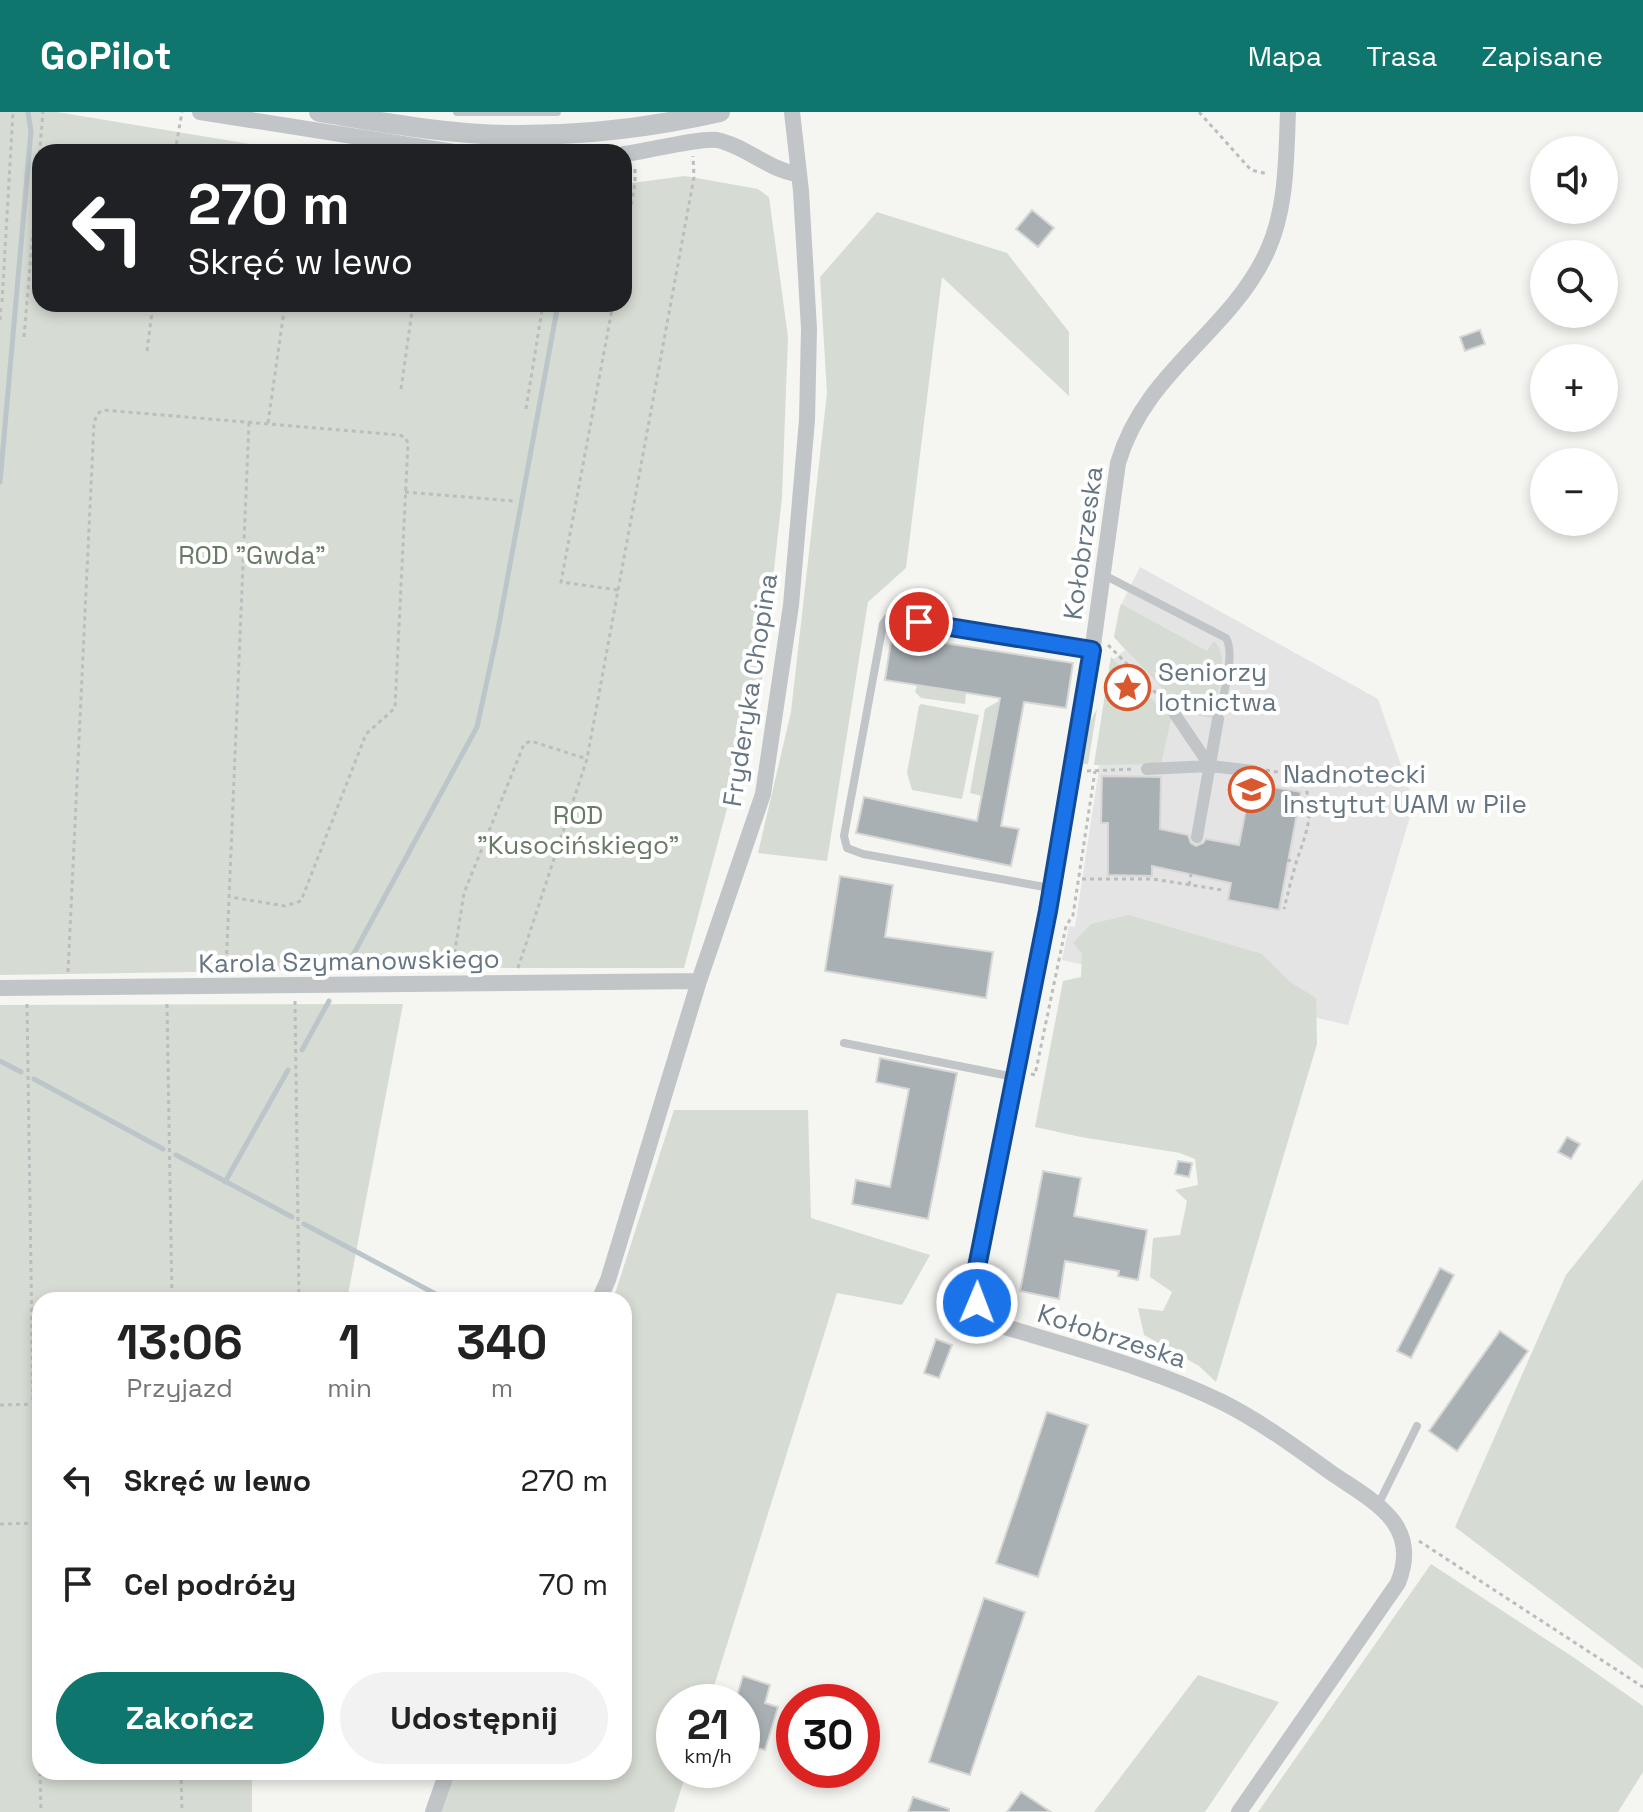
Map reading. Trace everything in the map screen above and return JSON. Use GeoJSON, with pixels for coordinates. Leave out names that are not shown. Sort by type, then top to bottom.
{"type":"FeatureCollection","features":[{"type":"Feature","properties":{"kind":"street"},"geometry":{"type":"LineString","coordinates":[[200,112],[403,144]]}},
{"type":"Feature","properties":{"kind":"street"},"geometry":{"type":"LineString","coordinates":[[319,112],[424,128],[509,135],[631,129],[720,112]]}},
{"type":"Feature","properties":{"kind":"street","name":"Fryderyka Chopina"},"geometry":{"type":"LineString","coordinates":[[603,1292],[699,981],[763,794],[791,605],[808,405],[809,329],[792,112]]}},
{"type":"Feature","properties":{"kind":"street","name":"Kołobrzeska"},"geometry":{"type":"LineString","coordinates":[[1288,112],[1285,175],[1278,223],[1254,275],[1168,375],[1132,425],[1118,463],[1073,770],[974,1291],[985,1315],[996,1324],[1161,1375],[1226,1404],[1378,1505],[1399,1528]]}},
{"type":"Feature","properties":{"kind":"street"},"geometry":{"type":"LineString","coordinates":[[632,153],[712,139],[722,141],[781,172],[798,174]]}},
{"type":"Feature","properties":{"kind":"street"},"geometry":{"type":"LineString","coordinates":[[1172,710],[1210,766]]}},
{"type":"Feature","properties":{"kind":"street"},"geometry":{"type":"LineString","coordinates":[[1197,837],[1218,719]]}},
{"type":"Feature","properties":{"kind":"street"},"geometry":{"type":"LineString","coordinates":[[1147,769],[1210,766],[1254,771]]}},
{"type":"Feature","properties":{"kind":"street","name":"Karola Szymanowskiego"},"geometry":{"type":"LineString","coordinates":[[0,988],[699,981]]}},
{"type":"Feature","properties":{"kind":"street"},"geometry":{"type":"LineString","coordinates":[[1239,1812],[1398,1583],[1406,1552],[1399,1528]]}},
{"type":"Feature","properties":{"kind":"street"},"geometry":{"type":"LineString","coordinates":[[433,1812],[444,1780]]}},
{"type":"Feature","properties":{"kind":"lane"},"geometry":{"type":"LineString","coordinates":[[457,112],[557,112]]}},
{"type":"Feature","properties":{"kind":"lane"},"geometry":{"type":"LineString","coordinates":[[1101,574],[1226,638],[1230,647],[1229,661],[1218,719]]}},
{"type":"Feature","properties":{"kind":"lane"},"geometry":{"type":"LineString","coordinates":[[1052,889],[863,854],[847,848],[844,836],[883,624],[888,617],[1093,642]]}},
{"type":"Feature","properties":{"kind":"lane"},"geometry":{"type":"LineString","coordinates":[[844,1043],[1016,1074]]}},
{"type":"Feature","properties":{"kind":"lane"},"geometry":{"type":"LineString","coordinates":[[1378,1505],[1417,1426]]}},
{"type":"Feature","properties":{"kind":"path"},"geometry":{"type":"LineString","coordinates":[[0,320],[13,112]]}},
{"type":"Feature","properties":{"kind":"path"},"geometry":{"type":"LineString","coordinates":[[40,144],[43,112]]}},
{"type":"Feature","properties":{"kind":"path"},"geometry":{"type":"LineString","coordinates":[[176,144],[182,112]]}},
{"type":"Feature","properties":{"kind":"path"},"geometry":{"type":"LineString","coordinates":[[1199,112],[1251,170],[1285,175]]}},
{"type":"Feature","properties":{"kind":"path"},"geometry":{"type":"LineString","coordinates":[[518,968],[587,759],[694,177],[692,143]]}},
{"type":"Feature","properties":{"kind":"path"},"geometry":{"type":"LineString","coordinates":[[632,200],[635,183]]}},
{"type":"Feature","properties":{"kind":"path"},"geometry":{"type":"LineString","coordinates":[[0,191],[8,192]]}},
{"type":"Feature","properties":{"kind":"path"},"geometry":{"type":"LineString","coordinates":[[24,337],[32,242]]}},
{"type":"Feature","properties":{"kind":"path"},"geometry":{"type":"LineString","coordinates":[[147,351],[152,312]]}},
{"type":"Feature","properties":{"kind":"path"},"geometry":{"type":"LineString","coordinates":[[268,423],[284,312]]}},
{"type":"Feature","properties":{"kind":"path"},"geometry":{"type":"LineString","coordinates":[[401,389],[412,312]]}},
{"type":"Feature","properties":{"kind":"path"},"geometry":{"type":"LineString","coordinates":[[526,409],[542,312]]}},
{"type":"Feature","properties":{"kind":"path"},"geometry":{"type":"LineString","coordinates":[[612,312],[561,582],[618,590]]}},
{"type":"Feature","properties":{"kind":"path"},"geometry":{"type":"LineString","coordinates":[[67,974],[94,423],[97,414],[103,410],[399,435],[405,437],[408,443],[395,708],[366,734],[301,901],[285,906],[230,897]]}},
{"type":"Feature","properties":{"kind":"path"},"geometry":{"type":"LineString","coordinates":[[226,972],[249,422]]}},
{"type":"Feature","properties":{"kind":"path"},"geometry":{"type":"LineString","coordinates":[[405,492],[514,501]]}},
{"type":"Feature","properties":{"kind":"path"},"geometry":{"type":"LineString","coordinates":[[1093,642],[1120,655],[1172,710]]}},
{"type":"Feature","properties":{"kind":"path"},"geometry":{"type":"LineString","coordinates":[[452,968],[464,893],[524,744],[531,741],[587,759]]}},
{"type":"Feature","properties":{"kind":"path"},"geometry":{"type":"LineString","coordinates":[[1073,770],[1147,769]]}},
{"type":"Feature","properties":{"kind":"path"},"geometry":{"type":"LineString","coordinates":[[1016,1074],[1035,1075],[1066,926],[1073,915],[1095,771]]}},
{"type":"Feature","properties":{"kind":"path"},"geometry":{"type":"LineString","coordinates":[[1254,771],[1281,771],[1305,786],[1311,813],[1284,909]]}},
{"type":"Feature","properties":{"kind":"path"},"geometry":{"type":"LineString","coordinates":[[1287,860],[1296,862]]}},
{"type":"Feature","properties":{"kind":"path"},"geometry":{"type":"LineString","coordinates":[[1189,885],[1191,874]]}},
{"type":"Feature","properties":{"kind":"path"},"geometry":{"type":"LineString","coordinates":[[1082,879],[1153,879],[1222,890]]}},
{"type":"Feature","properties":{"kind":"path"},"geometry":{"type":"LineString","coordinates":[[295,985],[299,1292]]}},
{"type":"Feature","properties":{"kind":"path"},"geometry":{"type":"LineString","coordinates":[[27,1005],[32,1338]]}},
{"type":"Feature","properties":{"kind":"path"},"geometry":{"type":"LineString","coordinates":[[167,1005],[172,1292]]}},
{"type":"Feature","properties":{"kind":"path"},"geometry":{"type":"LineString","coordinates":[[0,1405],[32,1404]]}},
{"type":"Feature","properties":{"kind":"path"},"geometry":{"type":"LineString","coordinates":[[0,1524],[32,1523]]}},
{"type":"Feature","properties":{"kind":"path"},"geometry":{"type":"LineString","coordinates":[[1399,1528],[1643,1687]]}},
{"type":"Feature","properties":{"kind":"path"},"geometry":{"type":"LineString","coordinates":[[40,1780],[41,1812]]}},
{"type":"Feature","properties":{"kind":"path"},"geometry":{"type":"LineString","coordinates":[[181,1780],[182,1812]]}},
{"type":"Feature","properties":{"kind":"shaded area","name":"Nadnotecki Instytut UAM w Pile"},"geometry":{"type":"Polygon","coordinates":[[[1140,567],[1378,699],[1414,803],[1348,1025],[1062,960],[1069,926],[1075,927],[1098,775],[1099,765],[1094,765],[1111,657],[1114,659],[1125,650],[1114,637],[1119,609],[1140,567]]]}},
{"type":"Feature","properties":{"kind":"green space","name":"ROD \"Gwda\""},"geometry":{"type":"Polygon","coordinates":[[[0,112],[57,112],[250,144],[32,144],[32,312],[632,312],[632,183],[685,176],[758,189],[769,197],[788,337],[782,497],[762,679],[684,968],[0,975],[0,112]]]}},
{"type":"Feature","properties":{"kind":"green space"},"geometry":{"type":"Polygon","coordinates":[[[877,212],[1007,253],[1069,332],[1069,396],[942,277],[906,568],[868,602],[827,861],[758,853],[791,712],[827,393],[820,277],[877,212]]]}},
{"type":"Feature","properties":{"kind":"green space"},"geometry":{"type":"Polygon","coordinates":[[[1121,604],[1207,651],[1214,641],[1222,658],[1222,667],[1212,718],[1186,713],[1114,637],[1121,604]]]}},
{"type":"Feature","properties":{"kind":"green space"},"geometry":{"type":"Polygon","coordinates":[[[1111,657],[1171,719],[1161,764],[1094,765],[1111,657]]]}},
{"type":"Feature","properties":{"kind":"green space"},"geometry":{"type":"Polygon","coordinates":[[[917,685],[966,693],[965,704],[921,698],[915,692],[917,685]]]}},
{"type":"Feature","properties":{"kind":"green space"},"geometry":{"type":"Polygon","coordinates":[[[999,701],[982,796],[970,793],[985,709],[999,701]]]}},
{"type":"Feature","properties":{"kind":"green space"},"geometry":{"type":"Polygon","coordinates":[[[921,704],[979,715],[962,799],[912,790],[907,773],[921,704]]]}},
{"type":"Feature","properties":{"kind":"green space"},"geometry":{"type":"Polygon","coordinates":[[[1097,709],[1088,764],[1082,764],[1090,722],[1097,709]]]}},
{"type":"Feature","properties":{"kind":"green space"},"geometry":{"type":"Polygon","coordinates":[[[1129,915],[1262,954],[1290,982],[1316,998],[1317,1044],[1216,1382],[1199,1366],[1144,1335],[1138,1308],[1163,1311],[1172,1292],[1150,1277],[1153,1238],[1180,1235],[1187,1201],[1175,1190],[1198,1185],[1195,1159],[1180,1153],[1035,1127],[1063,981],[1081,977],[1082,954],[1073,943],[1091,924],[1129,915]]]}},
{"type":"Feature","properties":{"kind":"green space"},"geometry":{"type":"Polygon","coordinates":[[[403,1004],[349,1292],[32,1292],[32,1780],[252,1780],[252,1812],[0,1812],[0,1005],[403,1004]]]}},
{"type":"Feature","properties":{"kind":"green space"},"geometry":{"type":"Polygon","coordinates":[[[674,1110],[808,1110],[811,1218],[930,1255],[902,1305],[837,1293],[715,1684],[656,1684],[656,1788],[681,1788],[674,1812],[440,1812],[452,1780],[632,1780],[632,1292],[616,1292],[674,1110]]]}},
{"type":"Feature","properties":{"kind":"green space"},"geometry":{"type":"Polygon","coordinates":[[[1643,1179],[1643,1669],[1455,1527],[1566,1275],[1643,1179]]]}},
{"type":"Feature","properties":{"kind":"green space"},"geometry":{"type":"Polygon","coordinates":[[[1431,1564],[1643,1706],[1643,1772],[1618,1812],[1258,1812],[1431,1564]]]}},
{"type":"Feature","properties":{"kind":"green space"},"geometry":{"type":"Polygon","coordinates":[[[1198,1675],[1279,1702],[1205,1812],[1094,1812],[1198,1675]]]}},
{"type":"Feature","properties":{"kind":"building"},"geometry":{"type":"Polygon","coordinates":[[[1032,210],[1054,228],[1038,247],[1016,229],[1032,210]]]}},
{"type":"Feature","properties":{"kind":"building"},"geometry":{"type":"Polygon","coordinates":[[[1480,330],[1485,344],[1465,351],[1460,337],[1480,330]]]}},
{"type":"Feature","properties":{"kind":"building"},"geometry":{"type":"Polygon","coordinates":[[[892,635],[1073,663],[1066,708],[1024,702],[1001,826],[1019,829],[1011,866],[856,833],[864,797],[977,821],[1000,698],[885,680],[892,635]]]}},
{"type":"Feature","properties":{"kind":"building"},"geometry":{"type":"Polygon","coordinates":[[[1102,776],[1161,777],[1160,829],[1188,835],[1196,846],[1206,839],[1239,845],[1251,783],[1301,792],[1279,910],[1228,900],[1231,883],[1152,866],[1152,876],[1108,875],[1108,823],[1101,823],[1102,776]]]}},
{"type":"Feature","properties":{"kind":"building"},"geometry":{"type":"Polygon","coordinates":[[[840,876],[893,885],[885,937],[993,952],[986,998],[825,971],[840,876]]]}},
{"type":"Feature","properties":{"kind":"building"},"geometry":{"type":"Polygon","coordinates":[[[880,1058],[957,1073],[928,1219],[852,1204],[856,1180],[890,1187],[909,1089],[876,1082],[880,1058]]]}},
{"type":"Feature","properties":{"kind":"building"},"geometry":{"type":"Polygon","coordinates":[[[1567,1137],[1580,1144],[1571,1159],[1558,1152],[1567,1137]]]}},
{"type":"Feature","properties":{"kind":"building"},"geometry":{"type":"Polygon","coordinates":[[[1178,1161],[1192,1163],[1189,1177],[1175,1174],[1178,1161]]]}},
{"type":"Feature","properties":{"kind":"building"},"geometry":{"type":"Polygon","coordinates":[[[1043,1171],[1081,1178],[1074,1216],[1147,1230],[1138,1280],[1118,1276],[1119,1271],[1065,1261],[1059,1299],[1020,1291],[1043,1171]]]}},
{"type":"Feature","properties":{"kind":"building"},"geometry":{"type":"Polygon","coordinates":[[[1440,1268],[1454,1275],[1411,1358],[1397,1351],[1440,1268]]]}},
{"type":"Feature","properties":{"kind":"building"},"geometry":{"type":"Polygon","coordinates":[[[1500,1331],[1528,1351],[1457,1451],[1429,1431],[1500,1331]]]}},
{"type":"Feature","properties":{"kind":"building"},"geometry":{"type":"Polygon","coordinates":[[[936,1339],[952,1345],[939,1378],[924,1373],[936,1339]]]}},
{"type":"Feature","properties":{"kind":"building"},"geometry":{"type":"Polygon","coordinates":[[[1047,1412],[1088,1425],[1038,1577],[996,1563],[1047,1412]]]}},
{"type":"Feature","properties":{"kind":"building"},"geometry":{"type":"Polygon","coordinates":[[[984,1598],[1025,1612],[970,1775],[929,1762],[984,1598]]]}},
{"type":"Feature","properties":{"kind":"building"},"geometry":{"type":"Polygon","coordinates":[[[743,1676],[770,1685],[765,1703],[776,1706],[776,1714],[765,1750],[760,1748],[760,1684],[741,1684],[743,1676]]]}},
{"type":"Feature","properties":{"kind":"building"},"geometry":{"type":"Polygon","coordinates":[[[1021,1792],[1051,1812],[1007,1812],[1021,1792]]]}},
{"type":"Feature","properties":{"kind":"building"},"geometry":{"type":"Polygon","coordinates":[[[913,1797],[949,1809],[949,1812],[908,1812],[913,1797]]]}},
{"type":"Feature","properties":{"kind":"waterway"},"geometry":{"type":"LineString","coordinates":[[0,482],[31,131],[28,112]]}},
{"type":"Feature","properties":{"kind":"waterway"},"geometry":{"type":"LineString","coordinates":[[347,966],[477,727],[557,312]]}},
{"type":"Feature","properties":{"kind":"waterway"},"geometry":{"type":"LineString","coordinates":[[302,1050],[329,1001]]}},
{"type":"Feature","properties":{"kind":"waterway"},"geometry":{"type":"LineString","coordinates":[[0,1061],[21,1072]]}},
{"type":"Feature","properties":{"kind":"waterway"},"geometry":{"type":"LineString","coordinates":[[225,1182],[288,1070]]}},
{"type":"Feature","properties":{"kind":"waterway"},"geometry":{"type":"LineString","coordinates":[[34,1079],[163,1149]]}},
{"type":"Feature","properties":{"kind":"waterway"},"geometry":{"type":"LineString","coordinates":[[176,1155],[292,1217]]}},
{"type":"Feature","properties":{"kind":"waterway"},"geometry":{"type":"LineString","coordinates":[[304,1224],[432,1292]]}},
{"type":"Feature","properties":{"kind":"place","name":"Seniorzy lotnictwa"},"geometry":{"type":"Point","coordinates":[1127,687]}},
{"type":"Feature","properties":{"kind":"place","name":"Nadnotecki Instytut UAM w Pile"},"geometry":{"type":"Point","coordinates":[1252,789]}},
{"type":"Feature","properties":{"kind":"route"},"geometry":{"type":"LineString","coordinates":[[919,622],[1092,650],[1048,911],[975,1277],[977,1303]]}},
{"type":"Feature","properties":{"kind":"park label","name":"ROD \"Kusocińskiego\""},"geometry":{"type":"Point","coordinates":[578,830]}}]}
